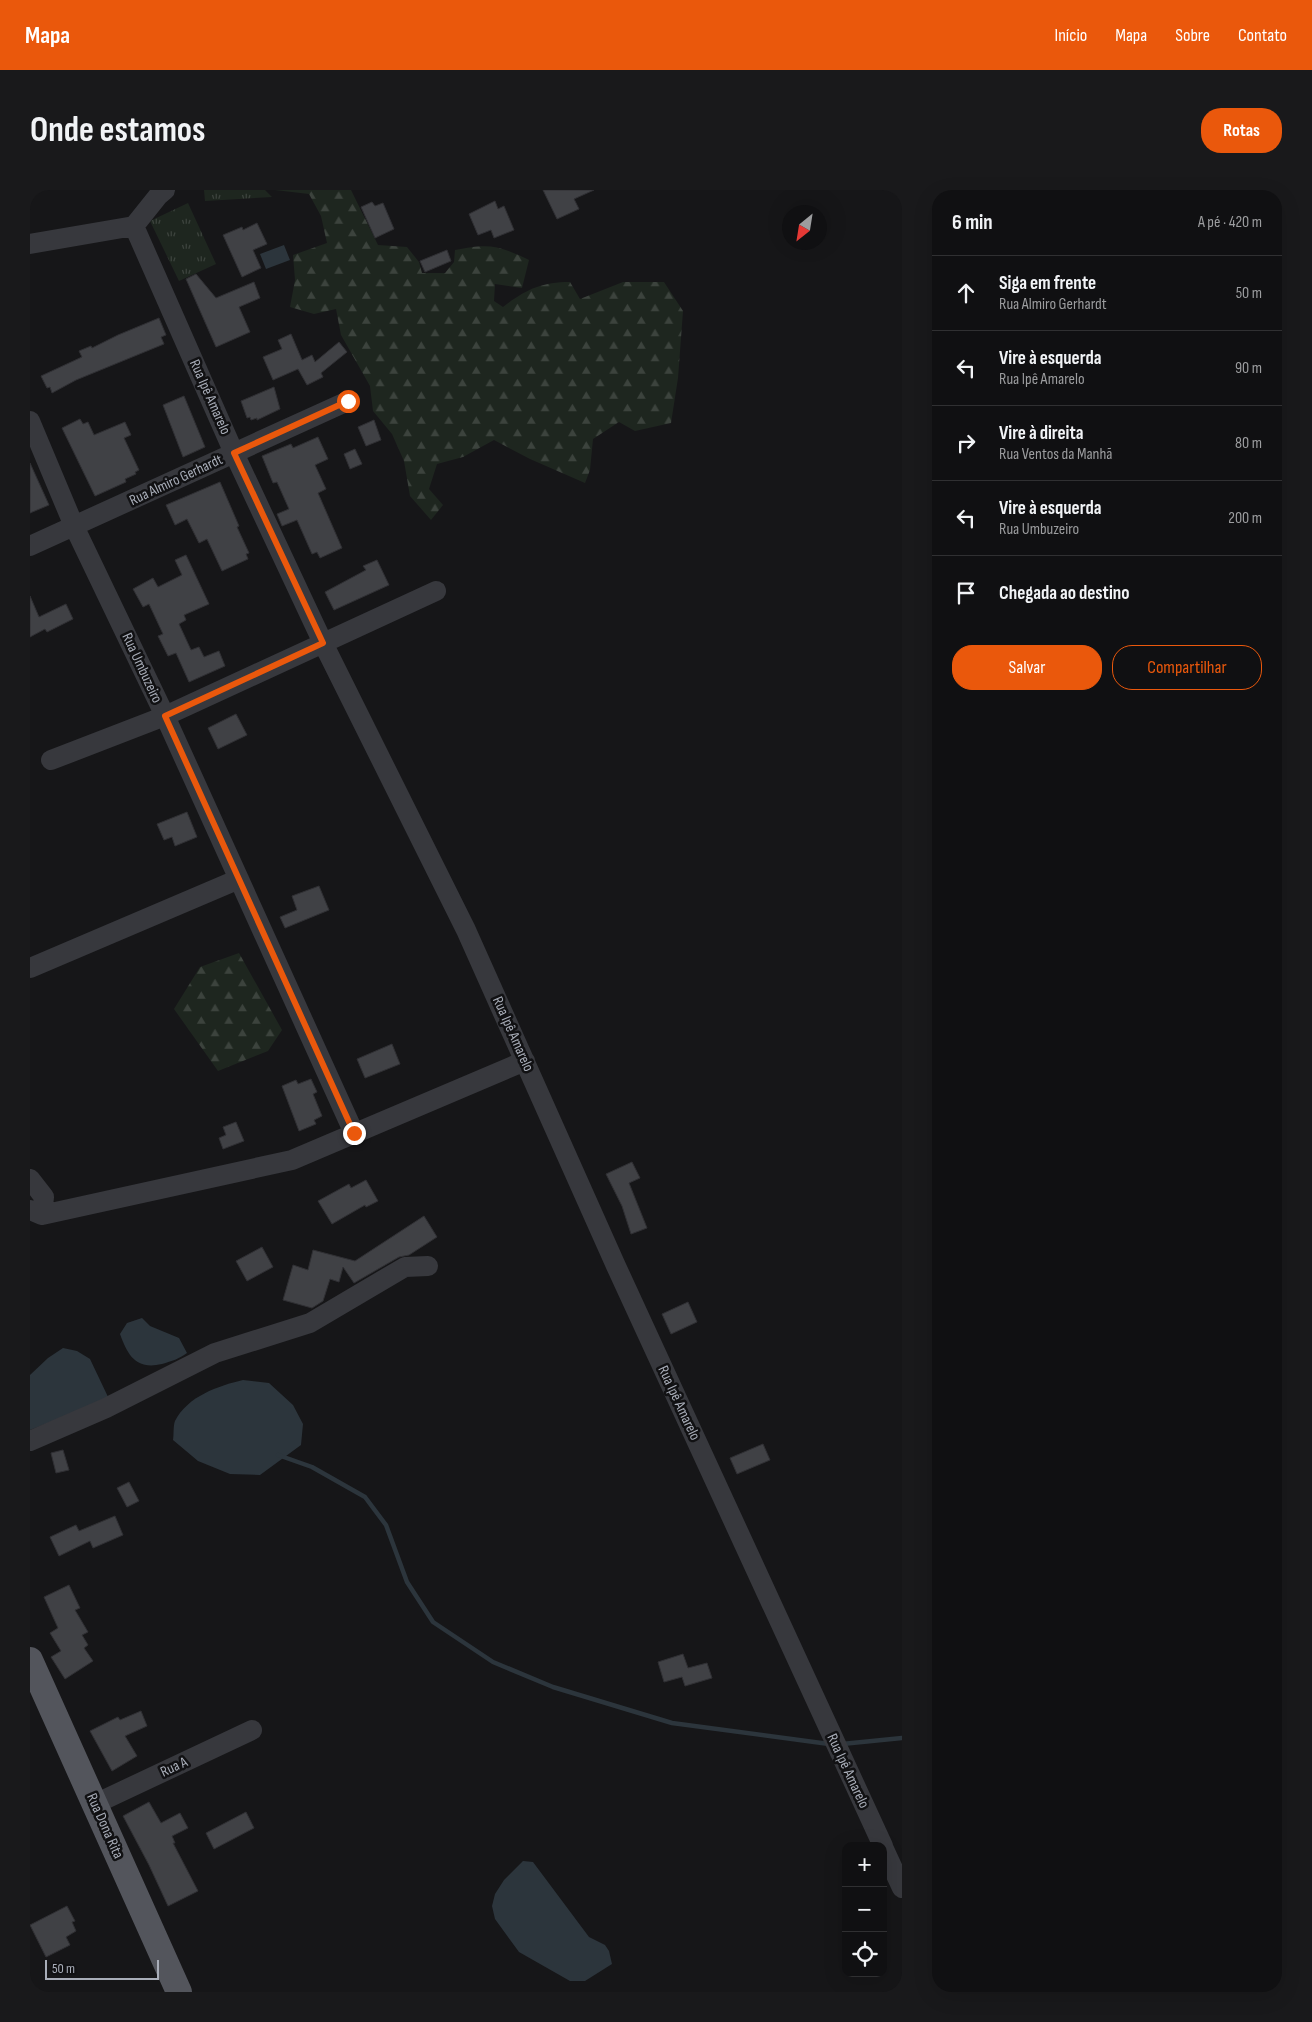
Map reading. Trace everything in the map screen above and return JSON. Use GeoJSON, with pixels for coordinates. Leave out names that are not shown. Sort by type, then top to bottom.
{"type":"FeatureCollection","features":[{"type":"Feature","properties":{"kind":"main road","name":"Rua Dona Rita"},"geometry":{"type":"LineString","coordinates":[[30,1660],[180,1992]]}},
{"type":"Feature","properties":{"kind":"street"},"geometry":{"type":"LineString","coordinates":[[30,244],[134,226],[165,190]]}},
{"type":"Feature","properties":{"kind":"street","name":"Rua Ipê Amarelo"},"geometry":{"type":"LineString","coordinates":[[134,226],[234,453],[323,643],[466,930],[616,1266],[881,1842]]}},
{"type":"Feature","properties":{"kind":"street","name":"Rua Almiro Gerhardt"},"geometry":{"type":"LineString","coordinates":[[30,546],[348,401]]}},
{"type":"Feature","properties":{"kind":"street","name":"Rua Umbuzeiro"},"geometry":{"type":"LineString","coordinates":[[30,421],[74,526],[165,716],[354,1133]]}},
{"type":"Feature","properties":{"kind":"street"},"geometry":{"type":"LineString","coordinates":[[51,760],[165,716],[436,590]]}},
{"type":"Feature","properties":{"kind":"street"},"geometry":{"type":"LineString","coordinates":[[30,968],[239,879]]}},
{"type":"Feature","properties":{"kind":"street"},"geometry":{"type":"LineString","coordinates":[[36,1212],[292,1160],[525,1061]]}},
{"type":"Feature","properties":{"kind":"street"},"geometry":{"type":"LineString","coordinates":[[30,1179],[44,1197],[36,1212]]}},
{"type":"Feature","properties":{"kind":"street"},"geometry":{"type":"LineString","coordinates":[[30,1441],[106,1408],[215,1353],[310,1323],[405,1267],[428,1266]]}},
{"type":"Feature","properties":{"kind":"street","name":"Rua A"},"geometry":{"type":"LineString","coordinates":[[95,1804],[252,1730]]}},
{"type":"Feature","properties":{"kind":"street","name":"Rua Ipê Amarelo"},"geometry":{"type":"LineString","coordinates":[[887,1856],[902,1888]]}},
{"type":"Feature","properties":{"kind":"green space"},"geometry":{"type":"Polygon","coordinates":[[[204,190],[265,190],[272,197],[205,201],[204,190]]]}},
{"type":"Feature","properties":{"kind":"green space"},"geometry":{"type":"Polygon","coordinates":[[[275,190],[351,190],[378,245],[407,247],[419,262],[422,273],[445,273],[454,262],[455,250],[477,246],[501,248],[529,260],[522,288],[495,284],[494,301],[503,307],[534,288],[560,282],[570,282],[580,299],[623,282],[664,282],[683,311],[678,378],[671,423],[635,431],[619,422],[593,439],[590,470],[585,483],[530,459],[494,440],[463,457],[437,464],[429,489],[443,505],[431,520],[410,496],[404,461],[392,434],[373,411],[370,386],[341,335],[336,309],[314,314],[290,307],[295,280],[293,255],[327,243],[321,216],[309,194],[275,190]]]}},
{"type":"Feature","properties":{"kind":"green space"},"geometry":{"type":"Polygon","coordinates":[[[188,203],[216,264],[179,281],[150,221],[188,203]]]}},
{"type":"Feature","properties":{"kind":"green space"},"geometry":{"type":"Polygon","coordinates":[[[239,953],[282,1030],[268,1051],[218,1071],[174,1009],[200,967],[239,953]]]}},
{"type":"Feature","properties":{"kind":"shaded area"},"geometry":{"type":"Polygon","coordinates":[[[284,245],[290,260],[266,269],[260,254],[284,245]]]}},
{"type":"Feature","properties":{"kind":"shaded area"},"geometry":{"type":"Polygon","coordinates":[[[142,1318],[150,1326],[179,1338],[187,1353],[162,1364],[146,1365],[134,1360],[126,1349],[120,1334],[127,1323],[142,1318]]]}},
{"type":"Feature","properties":{"kind":"shaded area"},"geometry":{"type":"Polygon","coordinates":[[[63,1348],[77,1351],[90,1359],[109,1399],[30,1430],[30,1375],[48,1358],[63,1348]]]}},
{"type":"Feature","properties":{"kind":"shaded area"},"geometry":{"type":"Polygon","coordinates":[[[243,1380],[269,1383],[293,1405],[303,1424],[301,1445],[260,1475],[230,1474],[198,1461],[173,1440],[175,1421],[188,1405],[205,1393],[243,1380]]]}},
{"type":"Feature","properties":{"kind":"shaded area"},"geometry":{"type":"Polygon","coordinates":[[[523,1861],[533,1862],[589,1937],[605,1945],[609,1951],[612,1964],[585,1981],[570,1981],[519,1952],[495,1919],[492,1906],[495,1894],[504,1880],[523,1861]]]}},
{"type":"Feature","properties":{"kind":"building"},"geometry":{"type":"Polygon","coordinates":[[[543,190],[594,190],[574,199],[579,209],[557,219],[543,190]]]}},
{"type":"Feature","properties":{"kind":"building"},"geometry":{"type":"Polygon","coordinates":[[[495,201],[498,209],[504,206],[514,230],[494,238],[491,230],[478,235],[469,214],[495,201]]]}},
{"type":"Feature","properties":{"kind":"building"},"geometry":{"type":"Polygon","coordinates":[[[372,202],[375,206],[383,203],[394,229],[375,238],[361,207],[372,202]]]}},
{"type":"Feature","properties":{"kind":"building"},"geometry":{"type":"Polygon","coordinates":[[[257,223],[267,244],[253,250],[261,268],[242,277],[223,235],[242,227],[243,230],[257,223]]]}},
{"type":"Feature","properties":{"kind":"building"},"geometry":{"type":"Polygon","coordinates":[[[447,250],[451,261],[425,272],[420,261],[447,250]]]}},
{"type":"Feature","properties":{"kind":"building"},"geometry":{"type":"Polygon","coordinates":[[[196,274],[216,298],[254,282],[260,298],[239,307],[250,332],[216,347],[186,279],[196,274]]]}},
{"type":"Feature","properties":{"kind":"building"},"geometry":{"type":"Polygon","coordinates":[[[159,318],[166,335],[161,337],[164,344],[76,380],[52,393],[50,387],[47,388],[41,376],[82,357],[79,351],[91,346],[92,348],[159,318]]]}},
{"type":"Feature","properties":{"kind":"building"},"geometry":{"type":"Polygon","coordinates":[[[291,334],[302,360],[312,355],[315,362],[339,342],[347,352],[321,373],[323,377],[307,385],[298,369],[273,380],[263,357],[282,349],[278,340],[291,334]]]}},
{"type":"Feature","properties":{"kind":"building"},"geometry":{"type":"Polygon","coordinates":[[[274,387],[280,409],[257,420],[257,418],[251,420],[250,417],[247,418],[241,401],[274,387]]]}},
{"type":"Feature","properties":{"kind":"building"},"geometry":{"type":"Polygon","coordinates":[[[184,396],[205,447],[183,457],[163,405],[184,396]]]}},
{"type":"Feature","properties":{"kind":"building"},"geometry":{"type":"Polygon","coordinates":[[[80,419],[83,424],[88,422],[94,435],[125,422],[131,435],[124,438],[139,470],[135,472],[136,474],[125,479],[126,482],[95,496],[62,428],[80,419]]]}},
{"type":"Feature","properties":{"kind":"building"},"geometry":{"type":"Polygon","coordinates":[[[374,420],[381,440],[366,446],[358,427],[374,420]]]}},
{"type":"Feature","properties":{"kind":"building"},"geometry":{"type":"Polygon","coordinates":[[[318,437],[328,459],[315,465],[326,489],[318,493],[342,548],[320,558],[317,552],[312,554],[297,520],[282,526],[277,514],[289,509],[277,482],[273,483],[262,456],[291,444],[293,448],[318,437]]]}},
{"type":"Feature","properties":{"kind":"building"},"geometry":{"type":"Polygon","coordinates":[[[355,449],[362,464],[350,469],[344,454],[355,449]]]}},
{"type":"Feature","properties":{"kind":"building"},"geometry":{"type":"Polygon","coordinates":[[[30,463],[49,505],[30,513],[30,463]]]}},
{"type":"Feature","properties":{"kind":"building"},"geometry":{"type":"Polygon","coordinates":[[[220,482],[249,553],[246,554],[248,559],[222,571],[207,539],[199,543],[187,519],[175,525],[166,505],[220,482]]]}},
{"type":"Feature","properties":{"kind":"building"},"geometry":{"type":"Polygon","coordinates":[[[186,555],[209,604],[184,615],[186,620],[179,624],[191,650],[199,647],[204,657],[219,651],[225,666],[189,682],[176,653],[168,656],[158,636],[163,634],[149,604],[143,607],[133,589],[153,578],[158,587],[182,575],[175,560],[186,555]]]}},
{"type":"Feature","properties":{"kind":"building"},"geometry":{"type":"Polygon","coordinates":[[[377,560],[389,585],[334,610],[325,592],[366,570],[363,566],[377,560]]]}},
{"type":"Feature","properties":{"kind":"building"},"geometry":{"type":"Polygon","coordinates":[[[30,596],[39,617],[66,604],[73,619],[47,632],[45,629],[30,637],[30,596]]]}},
{"type":"Feature","properties":{"kind":"building"},"geometry":{"type":"Polygon","coordinates":[[[236,714],[247,735],[218,749],[208,728],[236,714]]]}},
{"type":"Feature","properties":{"kind":"building"},"geometry":{"type":"Polygon","coordinates":[[[187,812],[197,837],[175,846],[172,837],[164,840],[157,824],[187,812]]]}},
{"type":"Feature","properties":{"kind":"building"},"geometry":{"type":"Polygon","coordinates":[[[319,886],[329,910],[285,928],[280,917],[297,910],[292,896],[319,886]]]}},
{"type":"Feature","properties":{"kind":"building"},"geometry":{"type":"Polygon","coordinates":[[[392,1044],[400,1064],[365,1078],[357,1059],[392,1044]]]}},
{"type":"Feature","properties":{"kind":"building"},"geometry":{"type":"Polygon","coordinates":[[[311,1079],[317,1092],[313,1094],[322,1116],[314,1120],[316,1124],[299,1131],[282,1086],[296,1080],[298,1084],[311,1079]]]}},
{"type":"Feature","properties":{"kind":"building"},"geometry":{"type":"Polygon","coordinates":[[[236,1122],[244,1141],[223,1149],[219,1138],[226,1135],[223,1127],[236,1122]]]}},
{"type":"Feature","properties":{"kind":"building"},"geometry":{"type":"Polygon","coordinates":[[[632,1162],[640,1178],[629,1183],[647,1228],[631,1234],[622,1206],[606,1174],[632,1162]]]}},
{"type":"Feature","properties":{"kind":"building"},"geometry":{"type":"Polygon","coordinates":[[[366,1180],[378,1201],[366,1207],[365,1205],[332,1224],[318,1201],[349,1184],[351,1188],[366,1180]]]}},
{"type":"Feature","properties":{"kind":"building"},"geometry":{"type":"Polygon","coordinates":[[[424,1216],[437,1237],[409,1255],[399,1257],[354,1283],[343,1267],[339,1282],[330,1279],[323,1301],[312,1308],[283,1300],[293,1265],[308,1270],[313,1250],[355,1261],[424,1216]]]}},
{"type":"Feature","properties":{"kind":"building"},"geometry":{"type":"Polygon","coordinates":[[[262,1247],[273,1267],[247,1281],[236,1261],[262,1247]]]}},
{"type":"Feature","properties":{"kind":"building"},"geometry":{"type":"Polygon","coordinates":[[[688,1302],[697,1322],[671,1334],[662,1314],[688,1302]]]}},
{"type":"Feature","properties":{"kind":"building"},"geometry":{"type":"Polygon","coordinates":[[[763,1444],[770,1460],[737,1474],[730,1458],[763,1444]]]}},
{"type":"Feature","properties":{"kind":"building"},"geometry":{"type":"Polygon","coordinates":[[[63,1450],[69,1470],[56,1473],[51,1453],[63,1450]]]}},
{"type":"Feature","properties":{"kind":"building"},"geometry":{"type":"Polygon","coordinates":[[[129,1482],[139,1501],[127,1507],[117,1488],[129,1482]]]}},
{"type":"Feature","properties":{"kind":"building"},"geometry":{"type":"Polygon","coordinates":[[[115,1516],[123,1535],[93,1548],[90,1541],[59,1556],[50,1537],[76,1525],[79,1531],[115,1516]]]}},
{"type":"Feature","properties":{"kind":"building"},"geometry":{"type":"Polygon","coordinates":[[[69,1585],[80,1608],[75,1610],[88,1632],[82,1635],[88,1645],[84,1648],[93,1661],[65,1679],[51,1657],[61,1651],[50,1633],[58,1628],[44,1597],[69,1585]]]}},
{"type":"Feature","properties":{"kind":"building"},"geometry":{"type":"Polygon","coordinates":[[[683,1654],[688,1668],[707,1663],[712,1678],[685,1686],[682,1677],[664,1682],[658,1662],[683,1654]]]}},
{"type":"Feature","properties":{"kind":"building"},"geometry":{"type":"Polygon","coordinates":[[[141,1711],[147,1726],[125,1736],[137,1756],[112,1771],[90,1731],[118,1717],[120,1720],[141,1711]]]}},
{"type":"Feature","properties":{"kind":"building"},"geometry":{"type":"Polygon","coordinates":[[[149,1802],[161,1823],[180,1813],[188,1828],[172,1836],[175,1843],[173,1843],[198,1891],[168,1906],[123,1816],[149,1802]]]}},
{"type":"Feature","properties":{"kind":"building"},"geometry":{"type":"Polygon","coordinates":[[[246,1812],[254,1828],[214,1849],[206,1833],[246,1812]]]}},
{"type":"Feature","properties":{"kind":"building"},"geometry":{"type":"Polygon","coordinates":[[[67,1906],[75,1921],[72,1922],[76,1931],[66,1937],[70,1945],[46,1957],[30,1925],[67,1906]]]}},
{"type":"Feature","properties":{"kind":"waterway"},"geometry":{"type":"LineString","coordinates":[[278,1455],[312,1467],[365,1497],[386,1525],[407,1582],[433,1622],[493,1662],[553,1687],[672,1723],[829,1744]]}},
{"type":"Feature","properties":{"kind":"waterway"},"geometry":{"type":"LineString","coordinates":[[842,1744],[902,1738]]}},
{"type":"Feature","properties":{"kind":"route"},"geometry":{"type":"LineString","coordinates":[[348,401],[234,453],[323,643],[165,716],[354,1133]]}}]}
